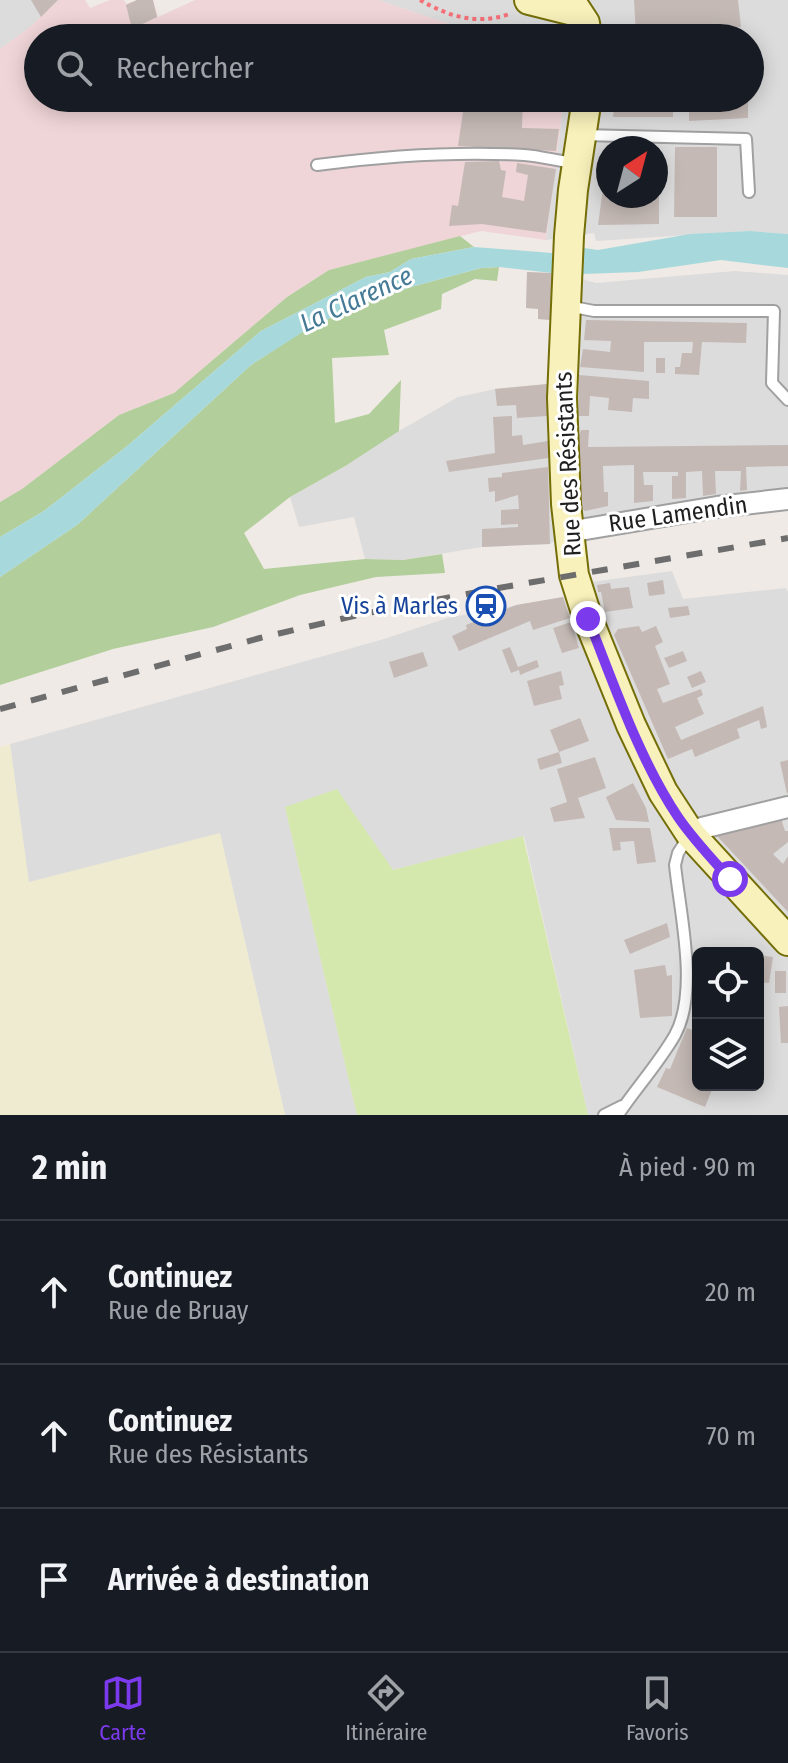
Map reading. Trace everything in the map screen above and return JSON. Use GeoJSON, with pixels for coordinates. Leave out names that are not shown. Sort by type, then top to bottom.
{"type":"FeatureCollection","features":[{"type":"Feature","properties":{"kind":"main road"},"geometry":{"type":"LineString","coordinates":[[532,1],[578,17]]}},
{"type":"Feature","properties":{"kind":"main road","name":"Rue des Résistants"},"geometry":{"type":"LineString","coordinates":[[585,112],[569,236],[562,398],[568,532],[578,592],[663,792],[691,835],[788,941]]}},
{"type":"Feature","properties":{"kind":"street","name":"Rue Lamendin"},"geometry":{"type":"LineString","coordinates":[[568,532],[717,507],[788,499]]}},
{"type":"Feature","properties":{"kind":"street"},"geometry":{"type":"LineString","coordinates":[[691,835],[702,828],[788,807]]}},
{"type":"Feature","properties":{"kind":"lane"},"geometry":{"type":"LineString","coordinates":[[581,135],[746,139],[749,192]]}},
{"type":"Feature","properties":{"kind":"lane"},"geometry":{"type":"LineString","coordinates":[[317,165],[374,158],[463,154],[527,155],[577,164]]}},
{"type":"Feature","properties":{"kind":"lane"},"geometry":{"type":"LineString","coordinates":[[566,306],[594,311],[774,311],[772,383],[788,400]]}},
{"type":"Feature","properties":{"kind":"lane"},"geometry":{"type":"LineString","coordinates":[[604,1115],[621,1110],[675,1035],[683,1015],[688,987],[675,865],[678,853],[691,835]]}},
{"type":"Feature","properties":{"kind":"path"},"geometry":{"type":"LineString","coordinates":[[420,0],[456,16],[491,20],[532,1]]}},
{"type":"Feature","properties":{"kind":"shaded area"},"geometry":{"type":"Polygon","coordinates":[[[0,0],[58,0],[33,24],[24,24],[24,32],[0,49],[0,0]]]}},
{"type":"Feature","properties":{"kind":"shaded area"},"geometry":{"type":"Polygon","coordinates":[[[58,0],[85,0],[90,8],[110,0],[124,0],[126,4],[153,0],[158,17],[195,0],[378,0],[449,24],[33,24],[58,0]]]}},
{"type":"Feature","properties":{"kind":"shaded area"},"geometry":{"type":"Polygon","coordinates":[[[378,0],[788,0],[788,234],[750,231],[596,241],[594,233],[546,240],[562,112],[764,112],[764,24],[449,24],[378,0]]]}},
{"type":"Feature","properties":{"kind":"shaded area"},"geometry":{"type":"Polygon","coordinates":[[[24,32],[24,112],[562,112],[546,240],[481,231],[329,270],[287,297],[174,393],[119,415],[22,489],[0,502],[0,49],[24,32]]]}},
{"type":"Feature","properties":{"kind":"shaded area"},"geometry":{"type":"Polygon","coordinates":[[[735,271],[788,275],[788,499],[568,532],[550,544],[482,547],[403,560],[365,559],[354,517],[299,527],[290,497],[399,431],[458,397],[495,389],[547,384],[550,320],[538,319],[538,309],[526,308],[527,272],[568,275],[596,283],[735,271]]]}},
{"type":"Feature","properties":{"kind":"shaded area"},"geometry":{"type":"Polygon","coordinates":[[[672,571],[683,599],[786,588],[788,592],[788,1115],[588,1115],[524,836],[393,870],[285,807],[357,1115],[285,1115],[220,834],[28,883],[10,744],[384,639],[447,618],[563,597],[588,619],[591,582],[672,571]]]}},
{"type":"Feature","properties":{"kind":"shaded area"},"geometry":{"type":"Polygon","coordinates":[[[10,744],[29,882],[220,833],[285,1115],[0,1115],[0,747],[10,744]]]}},
{"type":"Feature","properties":{"kind":"green space"},"geometry":{"type":"Polygon","coordinates":[[[460,236],[474,247],[411,259],[390,272],[366,277],[261,331],[126,447],[44,511],[0,537],[0,502],[22,489],[119,415],[174,393],[287,297],[329,270],[460,236]]]}},
{"type":"Feature","properties":{"kind":"green space"},"geometry":{"type":"Polygon","coordinates":[[[499,267],[497,281],[475,279],[442,294],[441,309],[384,330],[389,355],[332,358],[335,423],[369,414],[401,380],[399,431],[290,497],[244,533],[264,569],[365,559],[403,560],[442,554],[445,573],[376,577],[300,595],[213,627],[113,649],[0,685],[0,577],[77,525],[251,365],[305,330],[349,309],[411,287],[481,268],[499,267]]]}},
{"type":"Feature","properties":{"kind":"green space"},"geometry":{"type":"Polygon","coordinates":[[[337,789],[393,870],[523,836],[588,1115],[357,1115],[285,807],[337,789]]]}},
{"type":"Feature","properties":{"kind":"water"},"geometry":{"type":"Polygon","coordinates":[[[750,231],[788,234],[788,268],[721,260],[638,272],[583,274],[584,248],[598,250],[690,234],[750,231]]]}},
{"type":"Feature","properties":{"kind":"water","name":"La Clarence"},"geometry":{"type":"Polygon","coordinates":[[[474,247],[552,253],[552,273],[481,268],[411,287],[349,309],[306,330],[251,365],[77,525],[0,577],[0,537],[44,511],[126,447],[261,331],[366,277],[390,272],[411,259],[474,247]]]}},
{"type":"Feature","properties":{"kind":"building"},"geometry":{"type":"Polygon","coordinates":[[[31,0],[58,0],[41,17],[31,0]]]}},
{"type":"Feature","properties":{"kind":"building"},"geometry":{"type":"Polygon","coordinates":[[[137,0],[153,0],[157,17],[142,24],[131,24],[126,5],[137,0]]]}},
{"type":"Feature","properties":{"kind":"building"},"geometry":{"type":"Polygon","coordinates":[[[634,0],[738,0],[741,24],[635,24],[634,0]]]}},
{"type":"Feature","properties":{"kind":"building"},"geometry":{"type":"Polygon","coordinates":[[[463,112],[523,112],[522,128],[559,129],[556,151],[458,146],[463,112]]]}},
{"type":"Feature","properties":{"kind":"building"},"geometry":{"type":"Polygon","coordinates":[[[614,112],[673,112],[673,117],[613,117],[614,112]]]}},
{"type":"Feature","properties":{"kind":"building"},"geometry":{"type":"Polygon","coordinates":[[[689,112],[748,112],[748,118],[689,121],[689,112]]]}},
{"type":"Feature","properties":{"kind":"building"},"geometry":{"type":"Polygon","coordinates":[[[675,147],[717,147],[717,217],[674,217],[675,147]]]}},
{"type":"Feature","properties":{"kind":"building"},"geometry":{"type":"Polygon","coordinates":[[[499,161],[501,170],[506,171],[502,197],[524,201],[528,175],[516,172],[517,163],[556,169],[546,233],[482,224],[449,226],[452,205],[458,206],[465,162],[499,161]]]}},
{"type":"Feature","properties":{"kind":"building"},"geometry":{"type":"Polygon","coordinates":[[[600,208],[659,208],[659,224],[598,225],[600,208]]]}},
{"type":"Feature","properties":{"kind":"building"},"geometry":{"type":"Polygon","coordinates":[[[527,272],[552,273],[550,320],[538,319],[538,309],[526,308],[527,272]]]}},
{"type":"Feature","properties":{"kind":"building"},"geometry":{"type":"Polygon","coordinates":[[[586,320],[747,323],[746,343],[702,342],[699,375],[675,374],[675,367],[680,367],[682,353],[692,353],[693,342],[644,342],[644,372],[580,367],[583,349],[610,352],[611,341],[584,340],[586,320]]]}},
{"type":"Feature","properties":{"kind":"building"},"geometry":{"type":"Polygon","coordinates":[[[656,358],[665,358],[665,373],[656,373],[656,358]]]}},
{"type":"Feature","properties":{"kind":"building"},"geometry":{"type":"Polygon","coordinates":[[[579,375],[649,381],[649,399],[633,398],[632,412],[608,410],[609,398],[590,396],[589,416],[578,416],[579,375]]]}},
{"type":"Feature","properties":{"kind":"building"},"geometry":{"type":"Polygon","coordinates":[[[547,384],[547,416],[517,418],[516,405],[497,406],[495,389],[547,384]]]}},
{"type":"Feature","properties":{"kind":"building"},"geometry":{"type":"Polygon","coordinates":[[[512,416],[512,436],[522,435],[523,445],[548,441],[548,458],[449,472],[446,461],[495,453],[493,417],[512,416]]]}},
{"type":"Feature","properties":{"kind":"building"},"geometry":{"type":"Polygon","coordinates":[[[581,430],[589,430],[588,447],[788,445],[788,466],[746,467],[747,490],[740,491],[741,471],[715,471],[716,494],[703,496],[702,471],[686,472],[686,498],[672,499],[672,476],[678,476],[678,472],[643,472],[644,485],[653,485],[653,501],[634,503],[634,465],[603,466],[608,506],[585,511],[580,507],[577,441],[581,430]]]}},
{"type":"Feature","properties":{"kind":"building"},"geometry":{"type":"Polygon","coordinates":[[[548,467],[550,544],[482,547],[482,529],[518,527],[518,524],[501,525],[501,510],[519,509],[518,495],[495,502],[495,491],[489,492],[488,478],[548,467]]]}},
{"type":"Feature","properties":{"kind":"building"},"geometry":{"type":"Polygon","coordinates":[[[663,580],[665,594],[649,596],[647,583],[663,580]]]}},
{"type":"Feature","properties":{"kind":"building"},"geometry":{"type":"Polygon","coordinates":[[[610,583],[611,589],[629,587],[633,608],[605,612],[597,585],[610,583]]]}},
{"type":"Feature","properties":{"kind":"building"},"geometry":{"type":"Polygon","coordinates":[[[563,597],[570,618],[533,630],[530,621],[459,651],[452,636],[467,629],[466,625],[516,605],[563,597]]]}},
{"type":"Feature","properties":{"kind":"building"},"geometry":{"type":"Polygon","coordinates":[[[688,606],[690,615],[670,618],[668,608],[688,606]]]}},
{"type":"Feature","properties":{"kind":"building"},"geometry":{"type":"Polygon","coordinates":[[[571,622],[579,648],[562,653],[553,628],[571,622]]]}},
{"type":"Feature","properties":{"kind":"building"},"geometry":{"type":"Polygon","coordinates":[[[639,626],[642,632],[656,626],[663,642],[655,646],[670,684],[657,689],[663,703],[701,689],[703,695],[697,698],[704,714],[675,727],[681,740],[763,706],[767,727],[761,729],[759,720],[737,729],[740,738],[695,757],[692,749],[668,759],[614,635],[618,629],[639,626]]]}},
{"type":"Feature","properties":{"kind":"building"},"geometry":{"type":"Polygon","coordinates":[[[510,647],[518,667],[537,660],[539,667],[520,675],[519,670],[511,673],[502,650],[510,647]]]}},
{"type":"Feature","properties":{"kind":"building"},"geometry":{"type":"Polygon","coordinates":[[[683,651],[687,661],[669,668],[664,658],[683,651]]]}},
{"type":"Feature","properties":{"kind":"building"},"geometry":{"type":"Polygon","coordinates":[[[423,652],[428,666],[394,678],[389,662],[423,652]]]}},
{"type":"Feature","properties":{"kind":"building"},"geometry":{"type":"Polygon","coordinates":[[[561,671],[564,685],[559,686],[562,699],[534,706],[527,681],[561,671]]]}},
{"type":"Feature","properties":{"kind":"building"},"geometry":{"type":"Polygon","coordinates":[[[701,671],[706,682],[692,688],[687,677],[701,671]]]}},
{"type":"Feature","properties":{"kind":"building"},"geometry":{"type":"Polygon","coordinates":[[[580,718],[589,741],[559,752],[550,730],[580,718]]]}},
{"type":"Feature","properties":{"kind":"building"},"geometry":{"type":"Polygon","coordinates":[[[559,752],[562,763],[540,770],[537,759],[559,752]]]}},
{"type":"Feature","properties":{"kind":"building"},"geometry":{"type":"Polygon","coordinates":[[[595,757],[606,788],[578,798],[585,818],[554,822],[550,808],[567,802],[557,769],[595,757]]]}},
{"type":"Feature","properties":{"kind":"building"},"geometry":{"type":"Polygon","coordinates":[[[788,760],[788,793],[787,794],[780,762],[788,760]]]}},
{"type":"Feature","properties":{"kind":"building"},"geometry":{"type":"Polygon","coordinates":[[[633,783],[646,808],[649,822],[616,820],[606,797],[633,783]]]}},
{"type":"Feature","properties":{"kind":"building"},"geometry":{"type":"Polygon","coordinates":[[[780,815],[785,831],[788,831],[788,842],[773,854],[783,864],[788,856],[788,912],[717,836],[719,830],[780,815]]]}},
{"type":"Feature","properties":{"kind":"building"},"geometry":{"type":"Polygon","coordinates":[[[609,828],[650,828],[656,862],[637,864],[634,841],[620,842],[621,850],[613,851],[609,828]]]}},
{"type":"Feature","properties":{"kind":"building"},"geometry":{"type":"Polygon","coordinates":[[[667,923],[670,937],[630,954],[624,940],[667,923]]]}},
{"type":"Feature","properties":{"kind":"building"},"geometry":{"type":"Polygon","coordinates":[[[764,956],[773,957],[769,983],[764,983],[764,956]]]}},
{"type":"Feature","properties":{"kind":"building"},"geometry":{"type":"Polygon","coordinates":[[[665,965],[667,976],[672,975],[672,1016],[640,1018],[634,970],[665,965]]]}},
{"type":"Feature","properties":{"kind":"building"},"geometry":{"type":"Polygon","coordinates":[[[775,971],[786,971],[786,993],[775,993],[775,971]]]}},
{"type":"Feature","properties":{"kind":"building"},"geometry":{"type":"Polygon","coordinates":[[[788,1006],[788,1043],[781,1043],[779,1007],[788,1006]]]}},
{"type":"Feature","properties":{"kind":"building"},"geometry":{"type":"Polygon","coordinates":[[[687,1028],[692,1030],[692,1091],[711,1091],[705,1107],[657,1087],[666,1068],[670,1069],[687,1028]]]}},
{"type":"Feature","properties":{"kind":"railway"},"geometry":{"type":"LineString","coordinates":[[0,709],[260,638],[358,615],[788,538]]}},
{"type":"Feature","properties":{"kind":"place","name":"Vis à Marles"},"geometry":{"type":"Point","coordinates":[486,606]}},
{"type":"Feature","properties":{"kind":"route"},"geometry":{"type":"LineString","coordinates":[[588,619],[631,725],[663,792],[691,835],[730,879]]}}]}
